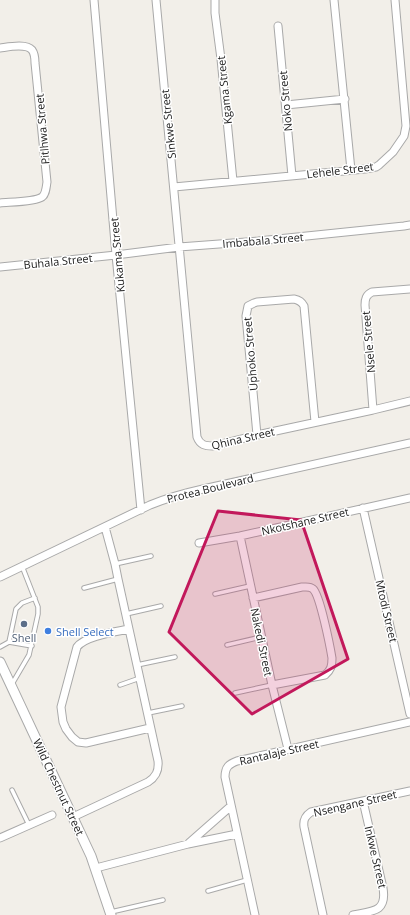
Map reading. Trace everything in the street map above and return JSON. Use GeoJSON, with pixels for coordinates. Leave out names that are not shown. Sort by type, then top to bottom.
{"type":"FeatureCollection","features":[{"type":"Feature","properties":{"kind":"street","name":"Kukama Street"},"geometry":{"type":"LineString","coordinates":[[94,0],[116,255],[141,510]]}},
{"type":"Feature","properties":{"kind":"street","name":"Sinkwe Street"},"geometry":{"type":"LineString","coordinates":[[156,0],[179,247]]}},
{"type":"Feature","properties":{"kind":"street","name":"Kgama Street"},"geometry":{"type":"LineString","coordinates":[[215,0],[215,14],[222,66],[233,181]]}},
{"type":"Feature","properties":{"kind":"street"},"geometry":{"type":"LineString","coordinates":[[334,0],[351,170]]}},
{"type":"Feature","properties":{"kind":"street","name":"Lehele Street"},"geometry":{"type":"LineString","coordinates":[[174,187],[372,168],[379,165],[393,152],[406,131],[395,0]]}},
{"type":"Feature","properties":{"kind":"street","name":"Noko Street"},"geometry":{"type":"LineString","coordinates":[[278,26],[292,176]]}},
{"type":"Feature","properties":{"kind":"street","name":"Pitlhwa Street"},"geometry":{"type":"LineString","coordinates":[[0,48],[24,46],[29,47],[33,52],[47,182],[46,192],[40,198],[34,200],[0,203]]}},
{"type":"Feature","properties":{"kind":"street"},"geometry":{"type":"LineString","coordinates":[[286,105],[345,99]]}},
{"type":"Feature","properties":{"kind":"street","name":"Imbabala Street"},"geometry":{"type":"LineString","coordinates":[[116,255],[179,247],[266,240],[410,225]]}},
{"type":"Feature","properties":{"kind":"street","name":"Qhina Street"},"geometry":{"type":"LineString","coordinates":[[179,247],[197,437],[202,445],[212,446],[410,401]]}},
{"type":"Feature","properties":{"kind":"street","name":"Buhala Street"},"geometry":{"type":"LineString","coordinates":[[0,267],[116,255]]}},
{"type":"Feature","properties":{"kind":"street","name":"Nsele Street"},"geometry":{"type":"LineString","coordinates":[[373,410],[364,305],[366,297],[372,292],[410,289]]}},
{"type":"Feature","properties":{"kind":"street","name":"Uphoko Street"},"geometry":{"type":"LineString","coordinates":[[257,435],[246,316],[248,306],[254,303],[294,299],[298,300],[304,306],[315,422]]}},
{"type":"Feature","properties":{"kind":"street","name":"Protea Boulevard"},"geometry":{"type":"LineString","coordinates":[[0,577],[165,499],[410,443]]}},
{"type":"Feature","properties":{"kind":"street","name":"Nkotshane Street"},"geometry":{"type":"LineString","coordinates":[[199,543],[240,536],[410,498]]}},
{"type":"Feature","properties":{"kind":"street","name":"Mtodi Street"},"geometry":{"type":"LineString","coordinates":[[363,508],[410,714]]}},
{"type":"Feature","properties":{"kind":"street"},"geometry":{"type":"LineString","coordinates":[[73,817],[148,782],[158,771],[158,762],[138,665],[105,527]]}},
{"type":"Feature","properties":{"kind":"street","name":"Nakedi Street"},"geometry":{"type":"LineString","coordinates":[[240,536],[261,637],[288,749]]}},
{"type":"Feature","properties":{"kind":"street","name":"Nakedi Street"},"geometry":{"type":"LineString","coordinates":[[253,598],[307,586],[313,588],[320,603],[332,658],[331,669],[325,675],[272,685]]}},
{"type":"Feature","properties":{"kind":"street"},"geometry":{"type":"LineString","coordinates":[[129,629],[88,639],[80,643],[77,647],[63,697],[61,714],[66,729],[72,737],[78,742],[83,743],[94,742],[150,728]]}},
{"type":"Feature","properties":{"kind":"street","name":"Wild Chestnut Street"},"geometry":{"type":"LineString","coordinates":[[0,662],[87,846],[111,913]]}},
{"type":"Feature","properties":{"kind":"street","name":"Rantalaje Street"},"geometry":{"type":"LineString","coordinates":[[255,915],[225,777],[225,772],[229,764],[288,749],[410,722]]}},
{"type":"Feature","properties":{"kind":"street","name":"Nsengane Street"},"geometry":{"type":"LineString","coordinates":[[323,915],[304,827],[305,818],[307,815],[311,812],[410,791]]}},
{"type":"Feature","properties":{"kind":"street","name":"Inkwe Street"},"geometry":{"type":"LineString","coordinates":[[353,915],[378,909],[384,899],[383,888],[363,801]]}},
{"type":"Feature","properties":{"kind":"street"},"geometry":{"type":"LineString","coordinates":[[188,844],[231,806]]}},
{"type":"Feature","properties":{"kind":"street"},"geometry":{"type":"LineString","coordinates":[[0,838],[52,815]]}},
{"type":"Feature","properties":{"kind":"street"},"geometry":{"type":"LineString","coordinates":[[96,868],[188,844],[237,834]]}},
{"type":"Feature","properties":{"kind":"lane"},"geometry":{"type":"LineString","coordinates":[[115,564],[150,556]]}},
{"type":"Feature","properties":{"kind":"lane"},"geometry":{"type":"LineString","coordinates":[[11,686],[29,655],[38,614],[38,607],[35,598],[22,566]]}},
{"type":"Feature","properties":{"kind":"lane"},"geometry":{"type":"LineString","coordinates":[[84,588],[118,579]]}},
{"type":"Feature","properties":{"kind":"lane"},"geometry":{"type":"LineString","coordinates":[[215,594],[250,586]]}},
{"type":"Feature","properties":{"kind":"lane"},"geometry":{"type":"LineString","coordinates":[[9,642],[16,609],[22,603],[35,598]]}},
{"type":"Feature","properties":{"kind":"lane"},"geometry":{"type":"LineString","coordinates":[[126,614],[161,606]]}},
{"type":"Feature","properties":{"kind":"lane"},"geometry":{"type":"LineString","coordinates":[[227,645],[261,637]]}},
{"type":"Feature","properties":{"kind":"lane"},"geometry":{"type":"LineString","coordinates":[[0,648],[9,642],[32,646]]}},
{"type":"Feature","properties":{"kind":"lane"},"geometry":{"type":"LineString","coordinates":[[138,665],[175,657]]}},
{"type":"Feature","properties":{"kind":"lane"},"geometry":{"type":"LineString","coordinates":[[120,685],[140,678]]}},
{"type":"Feature","properties":{"kind":"lane"},"geometry":{"type":"LineString","coordinates":[[235,693],[272,685]]}},
{"type":"Feature","properties":{"kind":"lane"},"geometry":{"type":"LineString","coordinates":[[148,714],[182,706]]}},
{"type":"Feature","properties":{"kind":"lane"},"geometry":{"type":"LineString","coordinates":[[12,790],[29,825]]}},
{"type":"Feature","properties":{"kind":"lane"},"geometry":{"type":"LineString","coordinates":[[208,891],[248,880]]}},
{"type":"Feature","properties":{"kind":"lane"},"geometry":{"type":"LineString","coordinates":[[111,913],[163,900]]}},
{"type":"Feature","properties":{"kind":"highlighted area"},"geometry":{"type":"Polygon","coordinates":[[[218,511],[301,520],[348,659],[252,714],[169,632],[218,511]]]}},
{"type":"Feature","properties":{"kind":"place","name":"Shell"},"geometry":{"type":"Point","coordinates":[24,624]}},
{"type":"Feature","properties":{"kind":"place","name":"Shell Select"},"geometry":{"type":"Point","coordinates":[48,631]}}]}
